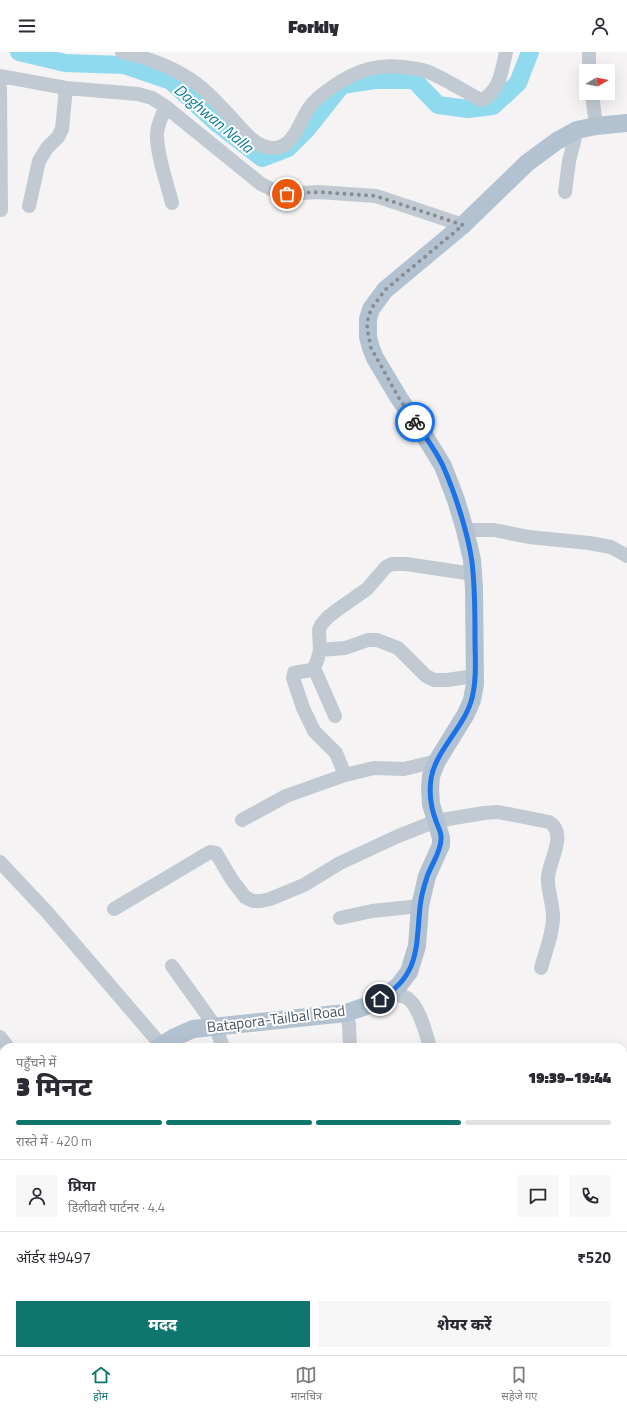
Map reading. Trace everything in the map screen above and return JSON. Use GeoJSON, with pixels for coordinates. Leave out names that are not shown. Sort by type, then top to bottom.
{"type":"FeatureCollection","features":[{"type":"Feature","properties":{"kind":"main road","name":"Batapora-Tailbal Road"},"geometry":{"type":"LineString","coordinates":[[171,1043],[193,1029],[346,1013],[372,1004],[389,994],[399,985],[409,972],[417,946],[420,906],[427,876],[440,845],[441,838],[431,804],[430,789],[432,776],[437,761],[466,714],[472,700],[475,676],[475,608],[473,574],[472,560],[465,530],[456,500],[443,466],[375,358],[371,348],[367,328],[368,319],[371,309],[385,290],[463,225],[527,163],[557,141],[577,130],[596,126],[627,123]]}},
{"type":"Feature","properties":{"kind":"street"},"geometry":{"type":"LineString","coordinates":[[122,52],[152,61],[185,76],[202,89],[228,114],[247,136],[260,144],[272,148],[282,147],[294,137],[303,118],[316,99],[338,82],[361,70],[378,67],[404,67],[424,70],[482,100],[490,95],[496,88],[506,52]]}},
{"type":"Feature","properties":{"kind":"street"},"geometry":{"type":"LineString","coordinates":[[589,52],[589,64]]}},
{"type":"Feature","properties":{"kind":"street"},"geometry":{"type":"LineString","coordinates":[[0,76],[66,88],[138,94],[152,98],[166,107],[261,184],[273,190],[287,194],[318,192],[376,196],[463,225]]}},
{"type":"Feature","properties":{"kind":"street"},"geometry":{"type":"LineString","coordinates":[[0,88],[1,210]]}},
{"type":"Feature","properties":{"kind":"street"},"geometry":{"type":"LineString","coordinates":[[29,206],[39,161],[62,129],[66,88]]}},
{"type":"Feature","properties":{"kind":"street"},"geometry":{"type":"LineString","coordinates":[[593,100],[596,126]]}},
{"type":"Feature","properties":{"kind":"street"},"geometry":{"type":"LineString","coordinates":[[166,107],[158,128],[158,140],[162,165],[172,203]]}},
{"type":"Feature","properties":{"kind":"street"},"geometry":{"type":"LineString","coordinates":[[565,192],[569,161],[577,130]]}},
{"type":"Feature","properties":{"kind":"street"},"geometry":{"type":"LineString","coordinates":[[465,530],[494,530],[529,537],[589,543],[611,548],[627,556]]}},
{"type":"Feature","properties":{"kind":"street"},"geometry":{"type":"LineString","coordinates":[[345,775],[336,753],[314,731],[303,708],[293,678],[294,673],[311,670],[314,668],[320,650],[319,630],[321,625],[337,610],[367,590],[386,567],[392,564],[406,564],[473,574]]}},
{"type":"Feature","properties":{"kind":"street"},"geometry":{"type":"LineString","coordinates":[[320,650],[345,648],[360,642],[377,640],[398,648],[426,676],[434,680],[447,680],[475,676]]}},
{"type":"Feature","properties":{"kind":"street"},"geometry":{"type":"LineString","coordinates":[[314,668],[335,716]]}},
{"type":"Feature","properties":{"kind":"street"},"geometry":{"type":"LineString","coordinates":[[242,820],[286,796],[345,775],[374,768],[404,769],[437,761]]}},
{"type":"Feature","properties":{"kind":"street"},"geometry":{"type":"LineString","coordinates":[[114,909],[210,852],[216,853],[232,880],[245,896],[253,901],[261,901],[270,899],[304,885],[340,863],[396,837],[436,821],[498,812],[549,822],[553,824],[556,833],[557,844],[549,871],[548,882],[553,921],[541,968]]}},
{"type":"Feature","properties":{"kind":"street"},"geometry":{"type":"LineString","coordinates":[[0,862],[168,1043]]}},
{"type":"Feature","properties":{"kind":"street"},"geometry":{"type":"LineString","coordinates":[[340,918],[372,911],[420,906]]}},
{"type":"Feature","properties":{"kind":"street"},"geometry":{"type":"LineString","coordinates":[[172,966],[215,1026],[221,1043]]}},
{"type":"Feature","properties":{"kind":"street"},"geometry":{"type":"LineString","coordinates":[[389,994],[400,995],[407,998],[415,1006],[429,1043]]}},
{"type":"Feature","properties":{"kind":"street"},"geometry":{"type":"LineString","coordinates":[[346,1013],[349,1024],[350,1043]]}},
{"type":"Feature","properties":{"kind":"waterway","name":"Daghwan Nalla"},"geometry":{"type":"LineString","coordinates":[[19,52],[65,63],[124,65],[171,81],[218,124],[262,158],[288,148],[307,129],[342,85],[375,80],[414,80],[438,105],[468,109],[493,106],[518,83],[530,52]]}},
{"type":"Feature","properties":{"kind":"way so far"},"geometry":{"type":"LineString","coordinates":[[287,194],[318,192],[376,196],[463,225],[385,290],[371,309],[368,319],[368,337],[375,358],[415,422]]}},
{"type":"Feature","properties":{"kind":"route"},"geometry":{"type":"LineString","coordinates":[[380,999],[389,994],[399,985],[409,972],[414,959],[417,946],[420,906],[427,876],[440,845],[441,838],[431,804],[430,789],[432,776],[437,761],[466,714],[472,700],[474,684],[475,608],[472,560],[456,500],[443,466],[415,422]]}}]}
